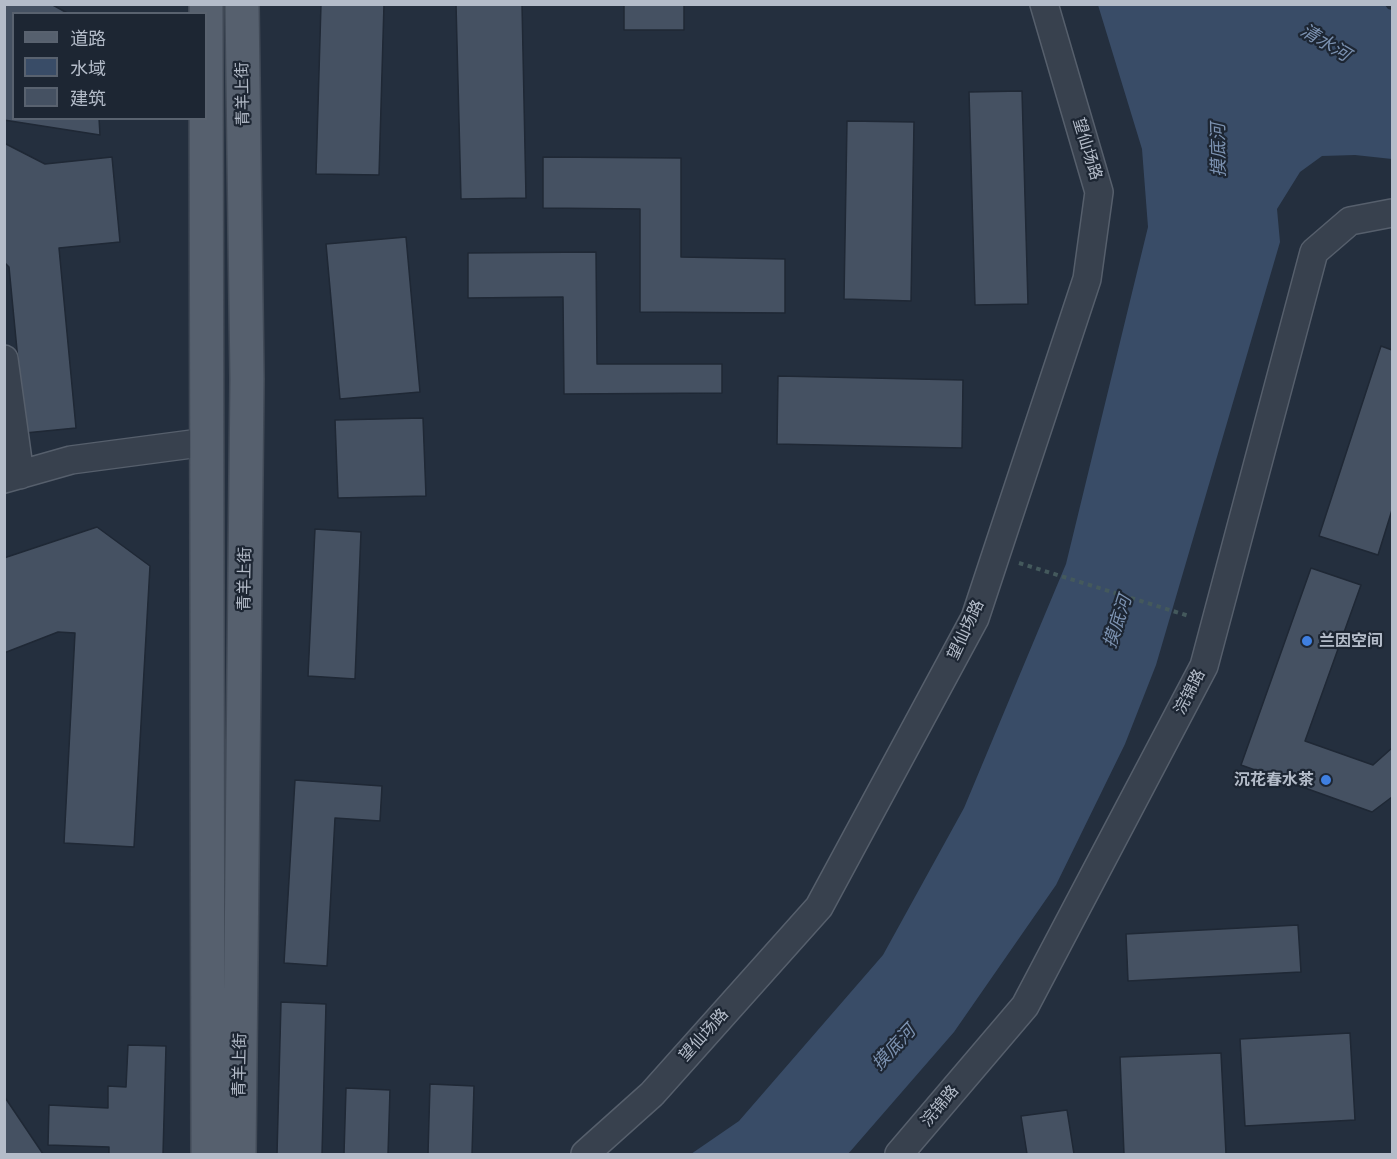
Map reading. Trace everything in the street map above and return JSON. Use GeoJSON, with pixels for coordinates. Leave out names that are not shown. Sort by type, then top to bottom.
{"type":"FeatureCollection","features":[{"type":"Feature","properties":{"kind":"main road","name":"青羊上街"},"geometry":{"type":"LineString","coordinates":[[239,1155],[247,379],[242,4]]}},
{"type":"Feature","properties":{"kind":"main road","name":"青羊上街"},"geometry":{"type":"LineString","coordinates":[[206,120],[208,1155]]}},
{"type":"Feature","properties":{"kind":"street","name":"望仙场路"},"geometry":{"type":"LineString","coordinates":[[585,1155],[652,1094],[819,907],[975,618],[1087,279],[1099,192],[1044,4]]}},
{"type":"Feature","properties":{"kind":"street","name":"浣锦路"},"geometry":{"type":"LineString","coordinates":[[899,1155],[1025,1006],[1204,666],[1314,252],[1350,221],[1392,213]]}},
{"type":"Feature","properties":{"kind":"street"},"geometry":{"type":"LineString","coordinates":[[4,359],[12,477],[71,460],[207,442]]}},
{"type":"Feature","properties":{"kind":"path"},"geometry":{"type":"LineString","coordinates":[[1018,562],[1197,619]]}},
{"type":"Feature","properties":{"kind":"water"},"geometry":{"type":"Polygon","coordinates":[[[1098,5],[1385,5],[1392,10],[1392,159],[1355,155],[1322,156],[1300,172],[1277,209],[1280,242],[1156,665],[1125,744],[1056,885],[954,1032],[848,1154],[691,1154],[739,1121],[883,955],[964,808],[1066,564],[1148,227],[1142,149],[1098,5]]]}},
{"type":"Feature","properties":{"kind":"building"},"geometry":{"type":"Polygon","coordinates":[[[4,4],[51,4],[65,12],[12,12],[12,120],[99,120],[100,135],[4,120],[4,4]]]}},
{"type":"Feature","properties":{"kind":"building"},"geometry":{"type":"Polygon","coordinates":[[[321,4],[384,4],[379,175],[316,174],[321,4]]]}},
{"type":"Feature","properties":{"kind":"building"},"geometry":{"type":"Polygon","coordinates":[[[456,4],[522,4],[526,198],[461,199],[456,4]]]}},
{"type":"Feature","properties":{"kind":"building"},"geometry":{"type":"Polygon","coordinates":[[[624,4],[684,4],[684,30],[624,30],[624,4]]]}},
{"type":"Feature","properties":{"kind":"building"},"geometry":{"type":"Polygon","coordinates":[[[1022,91],[1028,304],[975,305],[969,92],[1022,91]]]}},
{"type":"Feature","properties":{"kind":"building"},"geometry":{"type":"Polygon","coordinates":[[[847,121],[914,122],[911,301],[844,299],[847,121]]]}},
{"type":"Feature","properties":{"kind":"building"},"geometry":{"type":"Polygon","coordinates":[[[4,143],[45,164],[112,157],[120,242],[59,248],[76,428],[25,433],[9,267],[4,262],[4,143]]]}},
{"type":"Feature","properties":{"kind":"building"},"geometry":{"type":"Polygon","coordinates":[[[543,157],[681,158],[681,257],[785,259],[785,313],[640,312],[640,209],[543,208],[543,157]]]}},
{"type":"Feature","properties":{"kind":"building"},"geometry":{"type":"Polygon","coordinates":[[[406,237],[420,392],[340,399],[326,244],[406,237]]]}},
{"type":"Feature","properties":{"kind":"building"},"geometry":{"type":"Polygon","coordinates":[[[596,252],[597,364],[722,364],[722,393],[564,394],[563,297],[468,298],[468,253],[596,252]]]}},
{"type":"Feature","properties":{"kind":"building"},"geometry":{"type":"Polygon","coordinates":[[[1381,346],[1392,350],[1392,510],[1378,555],[1319,536],[1381,346]]]}},
{"type":"Feature","properties":{"kind":"building"},"geometry":{"type":"Polygon","coordinates":[[[778,376],[963,380],[962,448],[777,444],[778,376]]]}},
{"type":"Feature","properties":{"kind":"building"},"geometry":{"type":"Polygon","coordinates":[[[423,418],[426,496],[338,498],[335,420],[423,418]]]}},
{"type":"Feature","properties":{"kind":"building"},"geometry":{"type":"Polygon","coordinates":[[[97,527],[150,566],[134,847],[64,843],[75,633],[58,632],[4,653],[4,558],[97,527]]]}},
{"type":"Feature","properties":{"kind":"building"},"geometry":{"type":"Polygon","coordinates":[[[315,529],[361,532],[355,679],[308,676],[315,529]]]}},
{"type":"Feature","properties":{"kind":"building"},"geometry":{"type":"Polygon","coordinates":[[[1311,568],[1361,585],[1305,741],[1373,765],[1392,748],[1392,797],[1372,812],[1241,765],[1311,568]]]}},
{"type":"Feature","properties":{"kind":"building"},"geometry":{"type":"Polygon","coordinates":[[[295,780],[382,786],[380,821],[335,818],[327,966],[284,963],[295,780]]]}},
{"type":"Feature","properties":{"kind":"building"},"geometry":{"type":"Polygon","coordinates":[[[1298,925],[1301,972],[1128,981],[1126,934],[1298,925]]]}},
{"type":"Feature","properties":{"kind":"building"},"geometry":{"type":"Polygon","coordinates":[[[281,1002],[326,1004],[322,1154],[277,1154],[281,1002]]]}},
{"type":"Feature","properties":{"kind":"building"},"geometry":{"type":"Polygon","coordinates":[[[1350,1033],[1355,1120],[1245,1126],[1240,1039],[1350,1033]]]}},
{"type":"Feature","properties":{"kind":"building"},"geometry":{"type":"Polygon","coordinates":[[[128,1045],[166,1046],[163,1154],[109,1154],[109,1147],[48,1145],[49,1105],[108,1108],[108,1086],[126,1087],[128,1045]]]}},
{"type":"Feature","properties":{"kind":"building"},"geometry":{"type":"Polygon","coordinates":[[[1221,1053],[1226,1154],[1124,1154],[1120,1057],[1221,1053]]]}},
{"type":"Feature","properties":{"kind":"building"},"geometry":{"type":"Polygon","coordinates":[[[430,1084],[474,1086],[472,1154],[428,1154],[430,1084]]]}},
{"type":"Feature","properties":{"kind":"building"},"geometry":{"type":"Polygon","coordinates":[[[346,1088],[390,1090],[388,1154],[344,1154],[346,1088]]]}},
{"type":"Feature","properties":{"kind":"building"},"geometry":{"type":"Polygon","coordinates":[[[4,1096],[43,1154],[4,1154],[4,1096]]]}},
{"type":"Feature","properties":{"kind":"building"},"geometry":{"type":"Polygon","coordinates":[[[1067,1110],[1074,1154],[1027,1154],[1021,1116],[1067,1110]]]}},
{"type":"Feature","properties":{"kind":"place","name":"兰因空间"},"geometry":{"type":"Point","coordinates":[1307,641]}},
{"type":"Feature","properties":{"kind":"place","name":"沉花春水茶"},"geometry":{"type":"Point","coordinates":[1326,780]}},
{"type":"Feature","properties":{"kind":"water label","name":"清水河"},"geometry":{"type":"Point","coordinates":[1325,43]}},
{"type":"Feature","properties":{"kind":"water label","name":"摸底河"},"geometry":{"type":"Point","coordinates":[1219,150]}},
{"type":"Feature","properties":{"kind":"water label","name":"摸底河"},"geometry":{"type":"Point","coordinates":[1118,622]}},
{"type":"Feature","properties":{"kind":"water label","name":"摸底河"},"geometry":{"type":"Point","coordinates":[894,1048]}}]}
